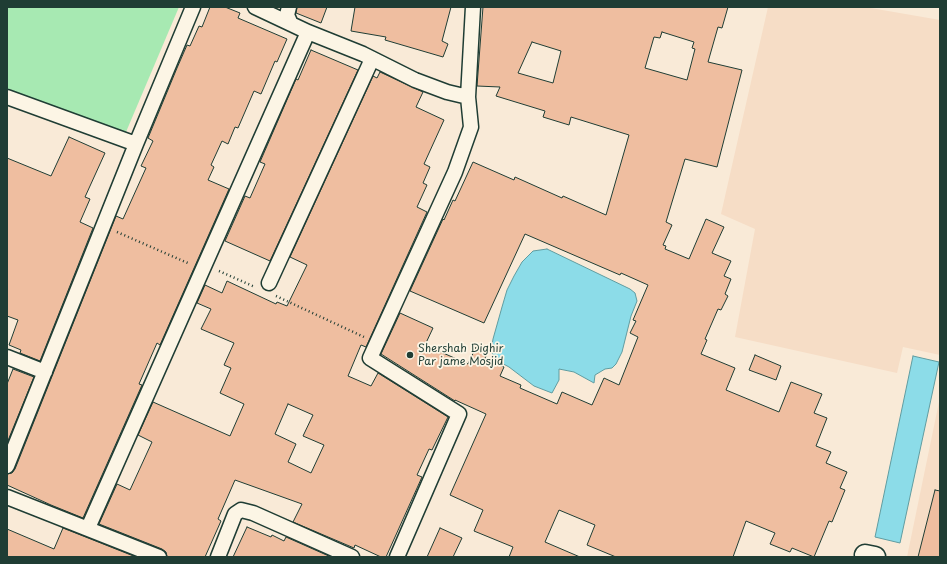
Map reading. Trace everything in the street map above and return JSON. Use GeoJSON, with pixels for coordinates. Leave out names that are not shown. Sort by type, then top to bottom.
{"type":"FeatureCollection","features":[{"type":"Feature","properties":{"kind":"street"},"geometry":{"type":"LineString","coordinates":[[7,466],[136,144],[193,7]]}},
{"type":"Feature","properties":{"kind":"street"},"geometry":{"type":"LineString","coordinates":[[255,7],[308,32],[372,59],[415,80],[447,92],[468,97]]}},
{"type":"Feature","properties":{"kind":"street"},"geometry":{"type":"LineString","coordinates":[[289,7],[286,15],[291,24]]}},
{"type":"Feature","properties":{"kind":"street"},"geometry":{"type":"LineString","coordinates":[[397,557],[459,414],[370,358],[455,172],[471,127],[468,97],[473,7]]}},
{"type":"Feature","properties":{"kind":"street"},"geometry":{"type":"LineString","coordinates":[[88,528],[308,32]]}},
{"type":"Feature","properties":{"kind":"street"},"geometry":{"type":"LineString","coordinates":[[266,288],[372,59]]}},
{"type":"Feature","properties":{"kind":"street"},"geometry":{"type":"LineString","coordinates":[[7,97],[136,144]]}},
{"type":"Feature","properties":{"kind":"street"},"geometry":{"type":"LineString","coordinates":[[7,357],[45,372]]}},
{"type":"Feature","properties":{"kind":"street"},"geometry":{"type":"LineString","coordinates":[[7,497],[159,557]]}},
{"type":"Feature","properties":{"kind":"street"},"geometry":{"type":"LineString","coordinates":[[218,557],[235,514],[241,510],[253,513],[352,557]]}},
{"type":"Feature","properties":{"kind":"path"},"geometry":{"type":"LineString","coordinates":[[104,225],[204,267],[266,288],[377,343]]}},
{"type":"Feature","properties":{"kind":"shaded area"},"geometry":{"type":"Polygon","coordinates":[[[768,7],[865,7],[940,20],[940,355],[903,347],[897,373],[735,337],[755,229],[721,214],[768,7]]]}},
{"type":"Feature","properties":{"kind":"shaded area"},"geometry":{"type":"Polygon","coordinates":[[[940,397],[940,557],[907,557],[940,397]]]}},
{"type":"Feature","properties":{"kind":"green space"},"geometry":{"type":"Polygon","coordinates":[[[7,7],[179,7],[126,132],[7,89],[7,7]]]}},
{"type":"Feature","properties":{"kind":"water"},"geometry":{"type":"Polygon","coordinates":[[[547,249],[630,289],[635,293],[637,301],[631,316],[622,352],[616,364],[612,368],[605,369],[595,375],[594,383],[574,372],[559,369],[559,380],[552,393],[534,386],[509,367],[498,361],[491,352],[493,339],[507,290],[514,276],[522,262],[533,251],[547,249]]]}},
{"type":"Feature","properties":{"kind":"water"},"geometry":{"type":"Polygon","coordinates":[[[913,356],[939,362],[900,543],[875,537],[913,356]]]}},
{"type":"Feature","properties":{"kind":"building"},"geometry":{"type":"Polygon","coordinates":[[[210,7],[225,7],[240,13],[238,18],[287,39],[277,62],[275,61],[261,94],[254,91],[238,128],[235,127],[228,144],[222,141],[211,165],[214,167],[208,180],[229,189],[160,345],[157,343],[139,384],[142,385],[83,518],[7,485],[7,474],[12,473],[15,469],[116,216],[123,219],[146,168],[141,166],[153,141],[148,138],[177,68],[187,45],[190,46],[199,26],[202,27],[210,7]]]}},
{"type":"Feature","properties":{"kind":"building"},"geometry":{"type":"Polygon","coordinates":[[[297,7],[327,7],[321,23],[296,13],[297,7]]]}},
{"type":"Feature","properties":{"kind":"building"},"geometry":{"type":"Polygon","coordinates":[[[355,7],[451,7],[442,41],[448,44],[443,57],[385,40],[386,37],[351,31],[355,7]]]}},
{"type":"Feature","properties":{"kind":"building"},"geometry":{"type":"Polygon","coordinates":[[[483,7],[728,7],[722,28],[718,27],[708,62],[742,70],[717,167],[685,159],[666,222],[672,225],[663,245],[666,246],[665,249],[689,259],[706,219],[724,227],[712,253],[731,261],[724,276],[731,279],[725,294],[728,296],[721,310],[718,309],[705,339],[707,340],[701,354],[735,368],[726,390],[779,412],[791,382],[822,394],[814,413],[827,418],[816,446],[831,452],[826,463],[847,472],[840,488],[845,490],[832,522],[829,521],[814,557],[792,548],[790,552],[770,544],[775,533],[746,521],[733,557],[616,557],[587,545],[595,525],[559,510],[545,542],[580,557],[509,557],[513,547],[474,531],[483,510],[450,495],[486,414],[455,401],[381,354],[400,313],[433,328],[425,345],[468,364],[476,347],[488,352],[485,358],[504,367],[500,376],[521,385],[520,388],[557,404],[562,392],[592,405],[604,378],[619,385],[638,337],[630,333],[636,321],[633,320],[648,285],[621,273],[620,275],[525,234],[484,323],[410,291],[443,219],[444,220],[453,200],[455,201],[473,162],[514,180],[515,177],[562,198],[563,196],[606,215],[629,135],[571,117],[569,125],[543,117],[545,111],[496,96],[500,87],[477,86],[483,7]],[[662,32],[660,38],[654,37],[645,68],[687,80],[695,49],[692,48],[694,42],[662,32]],[[532,42],[518,73],[553,83],[561,51],[532,42]]]}},
{"type":"Feature","properties":{"kind":"building"},"geometry":{"type":"Polygon","coordinates":[[[311,50],[358,70],[270,261],[225,241],[245,196],[250,198],[265,164],[260,162],[296,79],[298,80],[311,50]]]}},
{"type":"Feature","properties":{"kind":"building"},"geometry":{"type":"Polygon","coordinates":[[[380,72],[423,92],[416,107],[444,120],[424,164],[430,167],[423,183],[427,185],[417,207],[427,212],[366,347],[361,345],[348,376],[371,386],[378,373],[448,417],[432,450],[429,449],[417,475],[422,477],[386,557],[381,557],[355,545],[354,548],[293,522],[302,504],[235,480],[218,519],[221,521],[205,557],[167,557],[166,552],[162,549],[99,524],[117,484],[130,490],[152,442],[138,435],[153,402],[230,436],[244,404],[220,393],[231,368],[224,365],[234,343],[201,329],[211,309],[197,303],[205,285],[222,293],[227,281],[276,304],[277,302],[287,306],[307,265],[290,257],[373,76],[377,78],[380,72]],[[288,404],[275,434],[296,444],[288,462],[311,473],[324,445],[303,436],[313,415],[288,404]]]}},
{"type":"Feature","properties":{"kind":"building"},"geometry":{"type":"Polygon","coordinates":[[[69,137],[105,153],[85,197],[90,199],[80,222],[93,228],[40,361],[20,353],[21,350],[9,345],[18,320],[7,316],[7,158],[51,176],[69,137]]]}},
{"type":"Feature","properties":{"kind":"building"},"geometry":{"type":"Polygon","coordinates":[[[755,355],[781,366],[776,380],[749,370],[755,355]]]}},
{"type":"Feature","properties":{"kind":"building"},"geometry":{"type":"Polygon","coordinates":[[[13,369],[34,377],[7,443],[7,384],[13,369]]]}},
{"type":"Feature","properties":{"kind":"building"},"geometry":{"type":"Polygon","coordinates":[[[935,490],[940,491],[940,557],[918,557],[935,490]]]}},
{"type":"Feature","properties":{"kind":"building"},"geometry":{"type":"Polygon","coordinates":[[[247,527],[271,537],[272,535],[284,541],[286,537],[331,557],[233,557],[247,527]]]}},
{"type":"Feature","properties":{"kind":"building"},"geometry":{"type":"Polygon","coordinates":[[[63,528],[136,557],[7,557],[7,529],[54,549],[63,528]]]}},
{"type":"Feature","properties":{"kind":"building"},"geometry":{"type":"Polygon","coordinates":[[[440,528],[462,538],[453,557],[427,557],[440,528]]]}},
{"type":"Feature","properties":{"kind":"place","name":"Shershah Dighir Par jame Mosjid"},"geometry":{"type":"Point","coordinates":[410,355]}}]}
